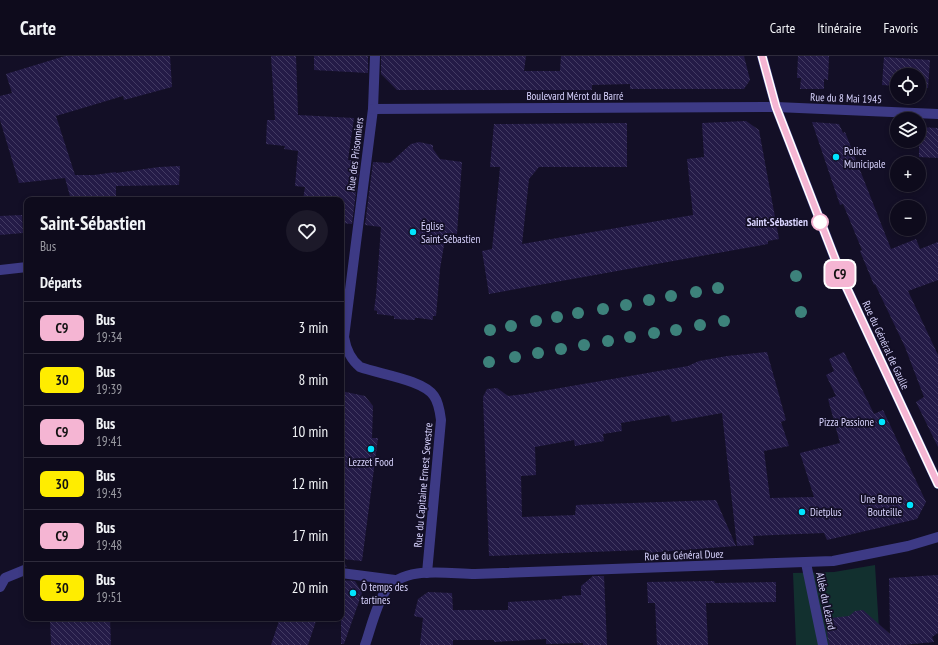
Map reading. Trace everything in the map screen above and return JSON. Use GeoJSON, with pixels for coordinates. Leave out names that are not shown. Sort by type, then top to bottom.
{"type":"FeatureCollection","features":[{"type":"Feature","properties":{"kind":"street","name":"Rue des Prisonniers"},"geometry":{"type":"LineString","coordinates":[[344,319],[373,109],[375,56]]}},
{"type":"Feature","properties":{"kind":"street","name":"Rue du Général de Gaulle"},"geometry":{"type":"LineString","coordinates":[[762,56],[776,107],[844,282],[938,484]]}},
{"type":"Feature","properties":{"kind":"street","name":"Boulevard Mérot du Barré"},"geometry":{"type":"LineString","coordinates":[[373,109],[776,107]]}},
{"type":"Feature","properties":{"kind":"street","name":"Rue du 8 Mai 1945"},"geometry":{"type":"LineString","coordinates":[[776,107],[938,114]]}},
{"type":"Feature","properties":{"kind":"street"},"geometry":{"type":"LineString","coordinates":[[0,270],[24,267]]}},
{"type":"Feature","properties":{"kind":"street","name":"Rue du Capitaine Ernest Sevestre"},"geometry":{"type":"LineString","coordinates":[[344,333],[346,347],[355,362],[369,370],[418,384],[434,395],[437,402],[441,420],[427,574]]}},
{"type":"Feature","properties":{"kind":"street","name":"Rue du Général Duez"},"geometry":{"type":"LineString","coordinates":[[427,574],[475,574],[806,563],[833,561],[908,546],[938,537]]}},
{"type":"Feature","properties":{"kind":"street","name":"Allée du Lézard"},"geometry":{"type":"LineString","coordinates":[[806,563],[823,645]]}},
{"type":"Feature","properties":{"kind":"street"},"geometry":{"type":"LineString","coordinates":[[0,587],[5,578],[24,570]]}},
{"type":"Feature","properties":{"kind":"street"},"geometry":{"type":"LineString","coordinates":[[344,573],[395,580]]}},
{"type":"Feature","properties":{"kind":"street"},"geometry":{"type":"LineString","coordinates":[[365,645],[386,590],[395,580],[405,576],[427,574]]}},
{"type":"Feature","properties":{"kind":"green space"},"geometry":{"type":"Polygon","coordinates":[[[875,565],[880,645],[796,645],[793,573],[834,572],[875,565]]]}},
{"type":"Feature","properties":{"kind":"building"},"geometry":{"type":"Polygon","coordinates":[[[65,56],[170,56],[172,87],[124,100],[123,96],[56,116],[75,175],[94,175],[180,166],[179,185],[116,186],[116,197],[70,197],[65,178],[19,183],[0,120],[0,96],[12,93],[6,74],[65,56]]]}},
{"type":"Feature","properties":{"kind":"building"},"geometry":{"type":"Polygon","coordinates":[[[271,56],[296,56],[298,115],[354,118],[348,160],[360,161],[352,224],[344,223],[344,197],[303,197],[305,187],[295,186],[298,151],[284,149],[285,146],[266,144],[267,120],[275,120],[271,56]]]}},
{"type":"Feature","properties":{"kind":"building"},"geometry":{"type":"Polygon","coordinates":[[[314,56],[368,56],[368,73],[314,70],[314,56]]]}},
{"type":"Feature","properties":{"kind":"building"},"geometry":{"type":"Polygon","coordinates":[[[381,56],[526,56],[524,71],[560,71],[561,56],[744,56],[750,80],[744,89],[630,89],[630,84],[592,85],[592,90],[397,90],[381,74],[381,56]]]}},
{"type":"Feature","properties":{"kind":"building"},"geometry":{"type":"Polygon","coordinates":[[[798,56],[829,56],[828,80],[824,79],[824,89],[800,89],[801,78],[797,78],[798,56]]]}},
{"type":"Feature","properties":{"kind":"building"},"geometry":{"type":"Polygon","coordinates":[[[884,57],[930,60],[928,88],[926,88],[926,68],[890,68],[890,86],[882,85],[884,57]]]}},
{"type":"Feature","properties":{"kind":"building"},"geometry":{"type":"Polygon","coordinates":[[[746,121],[759,130],[779,239],[768,241],[768,244],[489,294],[482,251],[492,249],[497,200],[500,167],[490,167],[494,124],[627,123],[627,167],[539,167],[529,179],[522,244],[693,215],[687,159],[704,157],[702,123],[746,121]]]}},
{"type":"Feature","properties":{"kind":"building"},"geometry":{"type":"Polygon","coordinates":[[[812,122],[839,124],[843,133],[845,132],[891,249],[916,239],[920,249],[938,242],[938,280],[908,291],[938,355],[938,447],[916,402],[924,397],[905,347],[875,284],[874,285],[860,251],[862,250],[843,204],[840,205],[812,122]]]}},
{"type":"Feature","properties":{"kind":"building"},"geometry":{"type":"Polygon","coordinates":[[[926,127],[938,128],[938,158],[919,156],[919,148],[926,148],[926,127]]]}},
{"type":"Feature","properties":{"kind":"building","name":"Église Saint-Sébastien"},"geometry":{"type":"Polygon","coordinates":[[[419,142],[433,145],[433,149],[440,159],[462,162],[457,234],[446,233],[440,269],[436,316],[433,316],[433,320],[418,318],[415,318],[415,320],[394,319],[394,316],[377,314],[377,311],[374,310],[381,227],[365,225],[373,162],[390,163],[411,144],[419,142]]]}},
{"type":"Feature","properties":{"kind":"building"},"geometry":{"type":"Polygon","coordinates":[[[22,215],[23,233],[0,235],[0,216],[22,215]]]}},
{"type":"Feature","properties":{"kind":"building"},"geometry":{"type":"Polygon","coordinates":[[[767,352],[786,420],[781,422],[789,446],[764,451],[770,498],[814,497],[800,453],[840,443],[828,399],[836,396],[826,375],[834,371],[829,359],[844,352],[874,414],[883,410],[926,502],[917,519],[827,540],[824,533],[753,536],[754,545],[737,546],[722,413],[672,422],[669,415],[621,423],[622,431],[603,434],[604,441],[575,446],[574,440],[535,447],[536,475],[521,476],[522,517],[575,515],[576,505],[716,500],[736,546],[646,553],[646,550],[643,550],[489,556],[483,397],[487,389],[497,388],[508,396],[525,394],[688,366],[699,361],[727,356],[767,352]]]}},
{"type":"Feature","properties":{"kind":"building"},"geometry":{"type":"Polygon","coordinates":[[[344,392],[365,396],[373,406],[372,438],[378,438],[362,561],[344,559],[344,392]]]}},
{"type":"Feature","properties":{"kind":"building"},"geometry":{"type":"Polygon","coordinates":[[[938,575],[938,633],[932,637],[934,642],[903,645],[829,645],[826,628],[832,627],[831,618],[849,616],[855,611],[863,610],[890,634],[889,578],[938,575]]]}},
{"type":"Feature","properties":{"kind":"building"},"geometry":{"type":"Polygon","coordinates":[[[593,576],[604,576],[607,645],[583,645],[583,643],[546,644],[546,639],[494,642],[494,640],[453,640],[453,645],[420,645],[423,618],[414,616],[418,599],[428,592],[452,593],[453,610],[508,610],[508,602],[562,599],[562,596],[581,595],[581,586],[593,576]]]}},
{"type":"Feature","properties":{"kind":"building"},"geometry":{"type":"Polygon","coordinates":[[[344,580],[355,581],[362,593],[344,644],[341,644],[341,621],[344,621],[344,580]]]}},
{"type":"Feature","properties":{"kind":"building"},"geometry":{"type":"Polygon","coordinates":[[[714,581],[715,583],[776,582],[776,602],[706,603],[708,645],[657,645],[655,603],[648,603],[647,582],[714,581]]]}},
{"type":"Feature","properties":{"kind":"building"},"geometry":{"type":"Polygon","coordinates":[[[50,621],[110,621],[111,645],[51,645],[50,621]]]}},
{"type":"Feature","properties":{"kind":"building"},"geometry":{"type":"Polygon","coordinates":[[[279,621],[316,621],[308,645],[271,645],[279,621]]]}},
{"type":"Feature","properties":{"kind":"bus line","name":"C9"},"geometry":{"type":"LineString","coordinates":[[762,56],[776,107],[844,282],[938,484]]}},
{"type":"Feature","properties":{"kind":"place","name":"Police Municipale"},"geometry":{"type":"Point","coordinates":[836,157]}},
{"type":"Feature","properties":{"kind":"place","name":"Saint-Sébastien"},"geometry":{"type":"Point","coordinates":[820,222]}},
{"type":"Feature","properties":{"kind":"place","name":"Église Saint-Sébastien"},"geometry":{"type":"Point","coordinates":[413,232]}},
{"type":"Feature","properties":{"kind":"place","name":"Pizza Passione"},"geometry":{"type":"Point","coordinates":[882,422]}},
{"type":"Feature","properties":{"kind":"place","name":"Lezzet Food"},"geometry":{"type":"Point","coordinates":[371,449]}},
{"type":"Feature","properties":{"kind":"place","name":"Une Bonne Bouteille"},"geometry":{"type":"Point","coordinates":[910,505]}},
{"type":"Feature","properties":{"kind":"place","name":"Dietplus"},"geometry":{"type":"Point","coordinates":[802,512]}},
{"type":"Feature","properties":{"kind":"place","name":"Ô temps des tartines"},"geometry":{"type":"Point","coordinates":[353,593]}}]}
